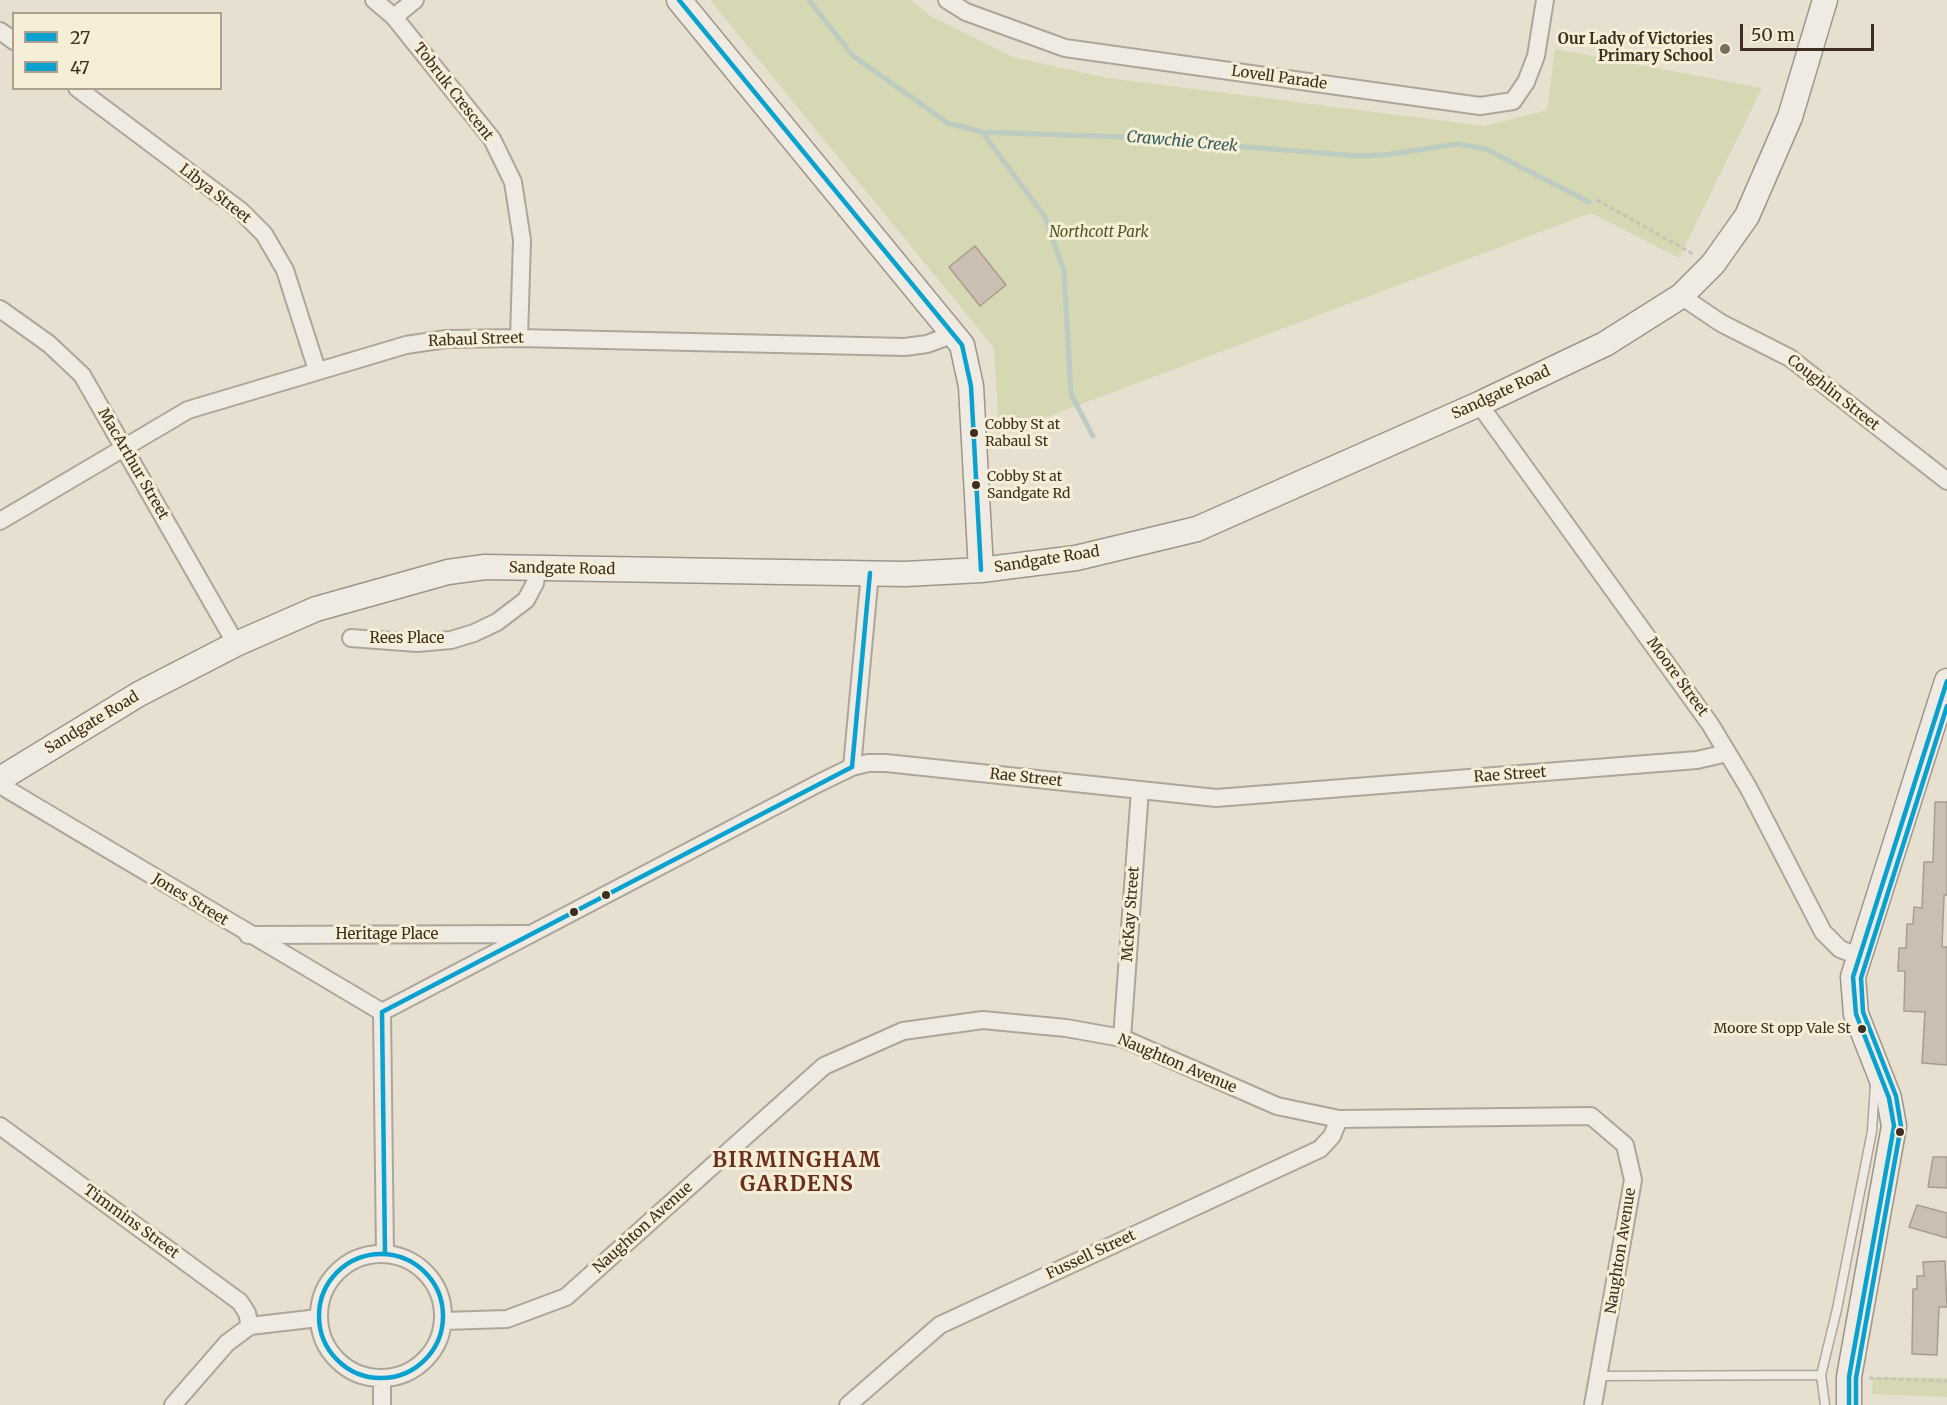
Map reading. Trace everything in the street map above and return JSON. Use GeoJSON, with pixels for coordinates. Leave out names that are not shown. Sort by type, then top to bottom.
{"type":"FeatureCollection","features":[{"type":"Feature","properties":{"kind":"main road"},"geometry":{"type":"LineString","coordinates":[[679,0],[962,345],[970,372],[981,570]]}},
{"type":"Feature","properties":{"kind":"main road","name":"Sandgate Road"},"geometry":{"type":"LineString","coordinates":[[0,779],[139,694],[236,644],[316,609],[447,572],[485,567],[870,573],[981,570],[1076,558],[1197,529],[1479,404],[1605,344],[1681,296],[1713,264],[1748,216],[1786,127],[1825,0]]}},
{"type":"Feature","properties":{"kind":"main road"},"geometry":{"type":"LineString","coordinates":[[1849,1405],[1849,1377],[1893,1139],[1892,1112],[1856,1014],[1853,977],[1947,681]]}},
{"type":"Feature","properties":{"kind":"street","name":"Tobruk Crescent"},"geometry":{"type":"LineString","coordinates":[[374,0],[394,17],[492,139],[513,182],[522,240],[519,338]]}},
{"type":"Feature","properties":{"kind":"street"},"geometry":{"type":"LineString","coordinates":[[394,17],[415,0]]}},
{"type":"Feature","properties":{"kind":"street","name":"Lovell Parade"},"geometry":{"type":"LineString","coordinates":[[947,0],[966,12],[1065,48],[1480,106],[1513,101],[1526,82],[1536,56],[1545,0]]}},
{"type":"Feature","properties":{"kind":"street","name":"Libya Street"},"geometry":{"type":"LineString","coordinates":[[80,90],[241,211],[264,234],[285,270],[317,370]]}},
{"type":"Feature","properties":{"kind":"street","name":"Coughlin Street"},"geometry":{"type":"LineString","coordinates":[[1681,296],[1721,323],[1790,358],[1947,481]]}},
{"type":"Feature","properties":{"kind":"street","name":"MacArthur Street"},"geometry":{"type":"LineString","coordinates":[[0,309],[49,344],[82,375],[236,644]]}},
{"type":"Feature","properties":{"kind":"street","name":"Rabaul Street"},"geometry":{"type":"LineString","coordinates":[[0,521],[189,410],[406,345],[446,339],[519,338],[905,347],[927,344],[954,334]]}},
{"type":"Feature","properties":{"kind":"street","name":"Moore Street"},"geometry":{"type":"LineString","coordinates":[[1479,404],[1710,724],[1748,787],[1823,932],[1840,949],[1858,956]]}},
{"type":"Feature","properties":{"kind":"street","name":"Rees Place"},"geometry":{"type":"LineString","coordinates":[[351,638],[417,643],[451,640],[474,633],[497,622],[526,600],[535,583],[538,568]]}},
{"type":"Feature","properties":{"kind":"street"},"geometry":{"type":"LineString","coordinates":[[852,767],[870,573]]}},
{"type":"Feature","properties":{"kind":"street","name":"Rae Street"},"geometry":{"type":"LineString","coordinates":[[382,1012],[527,934],[852,767],[886,763],[1216,798],[1697,760],[1727,753]]}},
{"type":"Feature","properties":{"kind":"street","name":"Jones Street"},"geometry":{"type":"LineString","coordinates":[[0,785],[248,935],[382,1012]]}},
{"type":"Feature","properties":{"kind":"street","name":"McKay Street"},"geometry":{"type":"LineString","coordinates":[[1122,1038],[1140,790]]}},
{"type":"Feature","properties":{"kind":"street","name":"Heritage Place"},"geometry":{"type":"LineString","coordinates":[[248,935],[527,934]]}},
{"type":"Feature","properties":{"kind":"street"},"geometry":{"type":"LineString","coordinates":[[382,1012],[385,1254]]}},
{"type":"Feature","properties":{"kind":"street","name":"Naughton Avenue"},"geometry":{"type":"LineString","coordinates":[[444,1321],[507,1319],[566,1297],[824,1066],[903,1031],[983,1020],[1066,1028],[1122,1038],[1277,1107],[1339,1119],[1592,1116],[1625,1145],[1633,1180],[1600,1376],[1593,1405]]}},
{"type":"Feature","properties":{"kind":"street","name":"Fussell Street"},"geometry":{"type":"LineString","coordinates":[[848,1405],[940,1325],[1320,1149],[1332,1136],[1339,1119]]}},
{"type":"Feature","properties":{"kind":"street","name":"Timmins Street"},"geometry":{"type":"LineString","coordinates":[[0,1125],[240,1302],[248,1313],[250,1326]]}},
{"type":"Feature","properties":{"kind":"street"},"geometry":{"type":"LineString","coordinates":[[385,1254],[400,1256],[418,1266],[433,1281],[442,1300],[444,1321],[440,1339],[431,1355],[417,1368],[400,1376],[381,1379],[362,1376],[338,1361],[321,1337],[318,1318],[321,1298],[329,1281],[342,1267],[360,1257],[385,1254]]}},
{"type":"Feature","properties":{"kind":"street"},"geometry":{"type":"LineString","coordinates":[[173,1405],[227,1343],[250,1326],[318,1318]]}},
{"type":"Feature","properties":{"kind":"street"},"geometry":{"type":"LineString","coordinates":[[381,1379],[382,1405]]}},
{"type":"Feature","properties":{"kind":"lane"},"geometry":{"type":"LineString","coordinates":[[1825,1405],[1821,1375],[1837,1309],[1872,1131],[1876,1069]]}},
{"type":"Feature","properties":{"kind":"lane"},"geometry":{"type":"LineString","coordinates":[[1600,1376],[1821,1375]]}},
{"type":"Feature","properties":{"kind":"path"},"geometry":{"type":"LineString","coordinates":[[1597,200],[1713,264]]}},
{"type":"Feature","properties":{"kind":"path"},"geometry":{"type":"LineString","coordinates":[[1849,1377],[1947,1381]]}},
{"type":"Feature","properties":{"kind":"green space","name":"Northcott Park"},"geometry":{"type":"Polygon","coordinates":[[[710,0],[911,0],[932,17],[1012,57],[1107,78],[1485,126],[1547,110],[1555,49],[1762,88],[1679,258],[1591,213],[999,435],[994,348],[710,0]]]}},
{"type":"Feature","properties":{"kind":"green space"},"geometry":{"type":"Polygon","coordinates":[[[1873,1377],[1947,1378],[1947,1397],[1872,1394],[1873,1377]]]}},
{"type":"Feature","properties":{"kind":"building"},"geometry":{"type":"Polygon","coordinates":[[[975,246],[1006,285],[980,306],[949,267],[975,246]]]}},
{"type":"Feature","properties":{"kind":"building"},"geometry":{"type":"Polygon","coordinates":[[[1935,802],[1947,802],[1947,895],[1944,895],[1942,947],[1947,947],[1947,1065],[1922,1063],[1925,1012],[1904,1011],[1905,971],[1898,971],[1899,948],[1906,948],[1907,924],[1913,924],[1914,907],[1922,908],[1924,862],[1933,862],[1935,802]]]}},
{"type":"Feature","properties":{"kind":"building"},"geometry":{"type":"Polygon","coordinates":[[[1933,1157],[1947,1157],[1947,1188],[1928,1187],[1933,1157]]]}},
{"type":"Feature","properties":{"kind":"building"},"geometry":{"type":"Polygon","coordinates":[[[1917,1205],[1947,1213],[1947,1238],[1909,1227],[1917,1205]]]}},
{"type":"Feature","properties":{"kind":"building"},"geometry":{"type":"Polygon","coordinates":[[[1945,1261],[1947,1307],[1939,1307],[1937,1355],[1912,1354],[1913,1289],[1917,1289],[1917,1276],[1924,1276],[1923,1262],[1945,1261]]]}},
{"type":"Feature","properties":{"kind":"waterway","name":"Crawchie Creek"},"geometry":{"type":"LineString","coordinates":[[809,0],[853,56],[948,123],[982,132],[1122,137],[1359,156],[1385,155],[1457,144],[1486,149],[1589,202]]}},
{"type":"Feature","properties":{"kind":"waterway"},"geometry":{"type":"LineString","coordinates":[[982,132],[1045,217],[1064,271],[1071,394],[1093,436]]}},
{"type":"Feature","properties":{"kind":"transit line","name":"27"},"geometry":{"type":"LineString","coordinates":[[679,0],[962,345],[971,386],[981,570]]}},
{"type":"Feature","properties":{"kind":"transit line","name":"27"},"geometry":{"type":"LineString","coordinates":[[852,767],[870,573]]}},
{"type":"Feature","properties":{"kind":"transit line","name":"27"},"geometry":{"type":"LineString","coordinates":[[1849,1405],[1849,1377],[1894,1126],[1889,1098],[1856,1014],[1853,977],[1947,681]]}},
{"type":"Feature","properties":{"kind":"transit line","name":"47"},"geometry":{"type":"LineString","coordinates":[[1856,1405],[1856,1378],[1901,1126],[1896,1096],[1863,1012],[1861,978],[1947,706]]}},
{"type":"Feature","properties":{"kind":"transit line","name":"27"},"geometry":{"type":"LineString","coordinates":[[382,1012],[852,767]]}},
{"type":"Feature","properties":{"kind":"transit line","name":"27"},"geometry":{"type":"LineString","coordinates":[[382,1012],[385,1254]]}},
{"type":"Feature","properties":{"kind":"transit line","name":"27"},"geometry":{"type":"LineString","coordinates":[[381,1254],[405,1258],[425,1272],[439,1292],[443,1316],[439,1340],[425,1360],[405,1374],[381,1378],[357,1374],[337,1360],[323,1340],[319,1316],[323,1292],[337,1272],[357,1258],[381,1254]]}},
{"type":"Feature","properties":{"kind":"place","name":"Our Lady of Victories Primary School"},"geometry":{"type":"Point","coordinates":[1725,49]}},
{"type":"Feature","properties":{"kind":"place","name":"Cobby St at Rabaul St"},"geometry":{"type":"Point","coordinates":[974,433]}},
{"type":"Feature","properties":{"kind":"place","name":"Cobby St at Sandgate Rd"},"geometry":{"type":"Point","coordinates":[976,485]}},
{"type":"Feature","properties":{"kind":"place","name":"Moore St opp Vale St"},"geometry":{"type":"Point","coordinates":[1862,1029]}},
{"type":"Feature","properties":{"kind":"district","name":"BIRMINGHAM GARDENS"},"geometry":{"type":"Point","coordinates":[797,1173]}}]}
